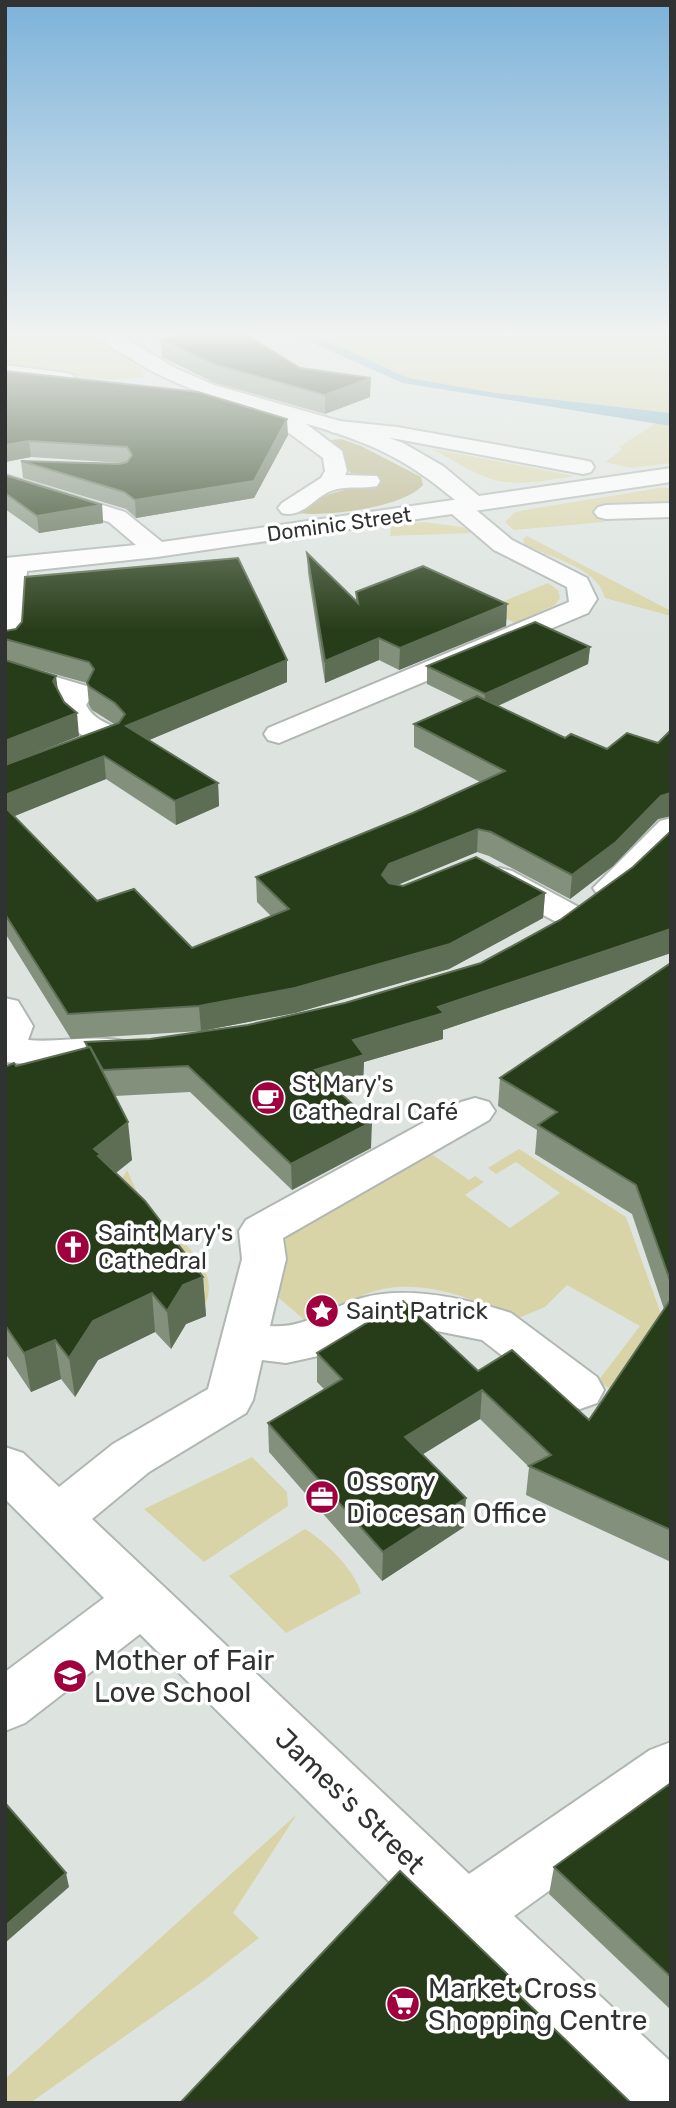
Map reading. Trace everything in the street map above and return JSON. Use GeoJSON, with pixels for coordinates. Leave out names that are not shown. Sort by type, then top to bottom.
{"type":"FeatureCollection","features":[{"type":"Feature","properties":{"kind":"street"},"geometry":{"type":"LineString","coordinates":[[290,508],[330,482],[336,471],[334,456],[305,433]]}},
{"type":"Feature","properties":{"kind":"street"},"geometry":{"type":"LineString","coordinates":[[279,734],[579,607],[584,599],[578,583],[503,545],[466,505],[453,482],[385,443],[357,433]]}},
{"type":"Feature","properties":{"kind":"street"},"geometry":{"type":"LineString","coordinates":[[399,433],[583,467]]}},
{"type":"Feature","properties":{"kind":"street"},"geometry":{"type":"LineString","coordinates":[[5,471],[31,467]]}},
{"type":"Feature","properties":{"kind":"street","name":"Dominic Street"},"geometry":{"type":"LineString","coordinates":[[10,565],[157,550],[671,475]]}},
{"type":"Feature","properties":{"kind":"street"},"geometry":{"type":"LineString","coordinates":[[330,482],[369,481]]}},
{"type":"Feature","properties":{"kind":"street"},"geometry":{"type":"LineString","coordinates":[[5,482],[117,517],[157,550]]}},
{"type":"Feature","properties":{"kind":"street"},"geometry":{"type":"LineString","coordinates":[[606,512],[671,510]]}},
{"type":"Feature","properties":{"kind":"street"},"geometry":{"type":"LineString","coordinates":[[5,643],[8,642],[10,565]]}},
{"type":"Feature","properties":{"kind":"street"},"geometry":{"type":"LineString","coordinates":[[5,670],[80,693],[72,705],[81,722],[109,737],[75,751]]}},
{"type":"Feature","properties":{"kind":"street"},"geometry":{"type":"LineString","coordinates":[[541,938],[627,875],[671,828]]}},
{"type":"Feature","properties":{"kind":"street"},"geometry":{"type":"LineString","coordinates":[[475,865],[572,917]]}},
{"type":"Feature","properties":{"kind":"street"},"geometry":{"type":"LineString","coordinates":[[5,1009],[14,1026],[6,1050],[55,1055],[148,1049]]}},
{"type":"Feature","properties":{"kind":"street"},"geometry":{"type":"LineString","coordinates":[[58,1517],[131,1458],[229,1400],[264,1259],[261,1231],[475,1111]]}},
{"type":"Feature","properties":{"kind":"street"},"geometry":{"type":"LineString","coordinates":[[243,1341],[286,1345],[318,1338],[364,1314],[386,1309],[427,1312],[495,1325],[580,1390]]}},
{"type":"Feature","properties":{"kind":"street","name":"James's Street"},"geometry":{"type":"LineString","coordinates":[[5,1467],[465,1913],[666,2103]]}},
{"type":"Feature","properties":{"kind":"street"},"geometry":{"type":"LineString","coordinates":[[5,1705],[143,1600]]}},
{"type":"Feature","properties":{"kind":"street"},"geometry":{"type":"LineString","coordinates":[[465,1913],[671,1769]]}},
{"type":"Feature","properties":{"kind":"shaded area"},"geometry":{"type":"Polygon","coordinates":[[[640,433],[671,433],[671,463],[631,468],[605,462],[623,449],[619,447],[640,433]]]}},
{"type":"Feature","properties":{"kind":"shaded area"},"geometry":{"type":"Polygon","coordinates":[[[341,439],[361,446],[421,477],[423,485],[399,500],[382,505],[325,514],[296,513],[333,493],[374,484],[378,476],[351,473],[338,456],[321,441],[341,439]]]}},
{"type":"Feature","properties":{"kind":"shaded area"},"geometry":{"type":"Polygon","coordinates":[[[433,449],[575,476],[531,482],[501,481],[472,471],[433,449]]]}},
{"type":"Feature","properties":{"kind":"shaded area"},"geometry":{"type":"Polygon","coordinates":[[[671,488],[671,506],[593,509],[605,522],[514,530],[505,522],[514,513],[524,510],[671,488]]]}},
{"type":"Feature","properties":{"kind":"shaded area"},"geometry":{"type":"Polygon","coordinates":[[[424,522],[462,527],[473,533],[390,536],[391,526],[424,522]]]}},
{"type":"Feature","properties":{"kind":"shaded area"},"geometry":{"type":"Polygon","coordinates":[[[527,536],[671,611],[671,616],[605,598],[601,587],[593,578],[524,544],[523,539],[527,536]]]}},
{"type":"Feature","properties":{"kind":"shaded area"},"geometry":{"type":"Polygon","coordinates":[[[548,583],[558,590],[560,598],[555,605],[515,623],[485,609],[548,583]]]}},
{"type":"Feature","properties":{"kind":"shaded area"},"geometry":{"type":"Polygon","coordinates":[[[519,1149],[626,1217],[664,1322],[610,1389],[598,1381],[640,1326],[567,1285],[545,1307],[514,1320],[451,1293],[417,1287],[373,1291],[345,1303],[309,1324],[279,1298],[282,1248],[290,1234],[305,1220],[348,1194],[433,1155],[469,1180],[475,1176],[484,1182],[465,1195],[510,1228],[560,1193],[516,1162],[496,1174],[488,1168],[519,1149]]]}},
{"type":"Feature","properties":{"kind":"shaded area"},"geometry":{"type":"Polygon","coordinates":[[[127,1170],[148,1209],[193,1252],[201,1264],[209,1291],[205,1306],[109,1184],[123,1177],[127,1170]]]}},
{"type":"Feature","properties":{"kind":"shaded area"},"geometry":{"type":"Polygon","coordinates":[[[252,1457],[287,1492],[288,1506],[204,1562],[144,1509],[252,1457]]]}},
{"type":"Feature","properties":{"kind":"shaded area"},"geometry":{"type":"Polygon","coordinates":[[[305,1529],[338,1557],[352,1575],[361,1593],[286,1633],[229,1576],[305,1529]]]}},
{"type":"Feature","properties":{"kind":"shaded area"},"geometry":{"type":"Polygon","coordinates":[[[297,1814],[233,1913],[259,1938],[202,1982],[30,2103],[5,2103],[5,2079],[297,1814]]]}},
{"type":"Feature","properties":{"kind":"building"},"geometry":{"type":"Polygon","coordinates":[[[5,433],[279,433],[254,481],[135,500],[124,492],[21,461],[119,464],[127,462],[132,455],[127,447],[29,441],[5,445],[5,433]]]}},
{"type":"Feature","properties":{"kind":"building"},"geometry":{"type":"Polygon","coordinates":[[[5,475],[102,505],[37,516],[5,493],[5,475]]]}},
{"type":"Feature","properties":{"kind":"building"},"geometry":{"type":"Polygon","coordinates":[[[307,553],[358,603],[356,592],[423,566],[507,604],[400,648],[379,638],[325,661],[307,553]]]}},
{"type":"Feature","properties":{"kind":"building"},"geometry":{"type":"Polygon","coordinates":[[[238,558],[287,660],[126,726],[218,783],[175,801],[104,756],[5,795],[5,765],[119,723],[125,714],[115,703],[87,683],[94,669],[89,662],[5,639],[5,631],[16,629],[22,622],[25,577],[238,558]]]}},
{"type":"Feature","properties":{"kind":"building"},"geometry":{"type":"Polygon","coordinates":[[[535,622],[590,647],[485,694],[427,666],[535,622]]]}},
{"type":"Feature","properties":{"kind":"building"},"geometry":{"type":"Polygon","coordinates":[[[5,660],[56,676],[53,681],[64,702],[77,713],[5,741],[5,660]]]}},
{"type":"Feature","properties":{"kind":"building"},"geometry":{"type":"Polygon","coordinates":[[[477,696],[565,738],[571,734],[607,749],[627,733],[658,743],[671,730],[671,793],[661,796],[616,842],[572,875],[491,832],[478,829],[389,864],[382,875],[389,883],[403,886],[476,857],[545,893],[450,944],[295,988],[199,1006],[68,1014],[5,914],[5,807],[97,901],[134,889],[192,948],[289,909],[256,877],[413,813],[505,771],[414,724],[477,696]]]}},
{"type":"Feature","properties":{"kind":"building"},"geometry":{"type":"Polygon","coordinates":[[[671,831],[671,929],[438,1007],[444,1013],[353,1040],[364,1055],[315,1070],[372,1122],[291,1164],[188,1066],[103,1070],[85,1042],[150,1039],[248,1025],[345,1003],[481,963],[560,920],[633,867],[671,831]]]}},
{"type":"Feature","properties":{"kind":"building"},"geometry":{"type":"Polygon","coordinates":[[[671,963],[671,1283],[636,1185],[538,1125],[557,1112],[500,1078],[671,963]]]}},
{"type":"Feature","properties":{"kind":"building","name":"Saint Mary's Cathedral"},"geometry":{"type":"Polygon","coordinates":[[[90,1047],[128,1122],[94,1149],[145,1201],[203,1277],[183,1285],[167,1311],[152,1293],[93,1321],[69,1358],[55,1340],[24,1353],[5,1325],[5,1067],[90,1047]]]}},
{"type":"Feature","properties":{"kind":"building"},"geometry":{"type":"Polygon","coordinates":[[[671,1299],[671,1530],[529,1466],[551,1455],[482,1390],[405,1437],[466,1498],[383,1552],[268,1423],[342,1379],[317,1353],[403,1301],[478,1371],[512,1350],[589,1420],[671,1299]]]}},
{"type":"Feature","properties":{"kind":"building"},"geometry":{"type":"Polygon","coordinates":[[[671,1783],[671,1977],[554,1867],[671,1783]]]}},
{"type":"Feature","properties":{"kind":"building"},"geometry":{"type":"Polygon","coordinates":[[[5,1803],[66,1873],[5,1926],[5,1803]]]}},
{"type":"Feature","properties":{"kind":"building","name":"Market Cross Shopping Centre"},"geometry":{"type":"Polygon","coordinates":[[[400,1871],[523,1989],[518,1994],[631,2103],[180,2103],[400,1871]]]}},
{"type":"Feature","properties":{"kind":"place","name":"St Mary's Cathedral Café"},"geometry":{"type":"Point","coordinates":[268,1098]}},
{"type":"Feature","properties":{"kind":"place","name":"Saint Mary's Cathedral"},"geometry":{"type":"Point","coordinates":[73,1247]}},
{"type":"Feature","properties":{"kind":"place","name":"Saint Patrick"},"geometry":{"type":"Point","coordinates":[322,1311]}},
{"type":"Feature","properties":{"kind":"place","name":"Ossory Diocesan Office"},"geometry":{"type":"Point","coordinates":[322,1497]}},
{"type":"Feature","properties":{"kind":"place","name":"Mother of Fair Love School"},"geometry":{"type":"Point","coordinates":[70,1676]}},
{"type":"Feature","properties":{"kind":"place","name":"Market Cross Shopping Centre"},"geometry":{"type":"Point","coordinates":[403,2004]}}]}
